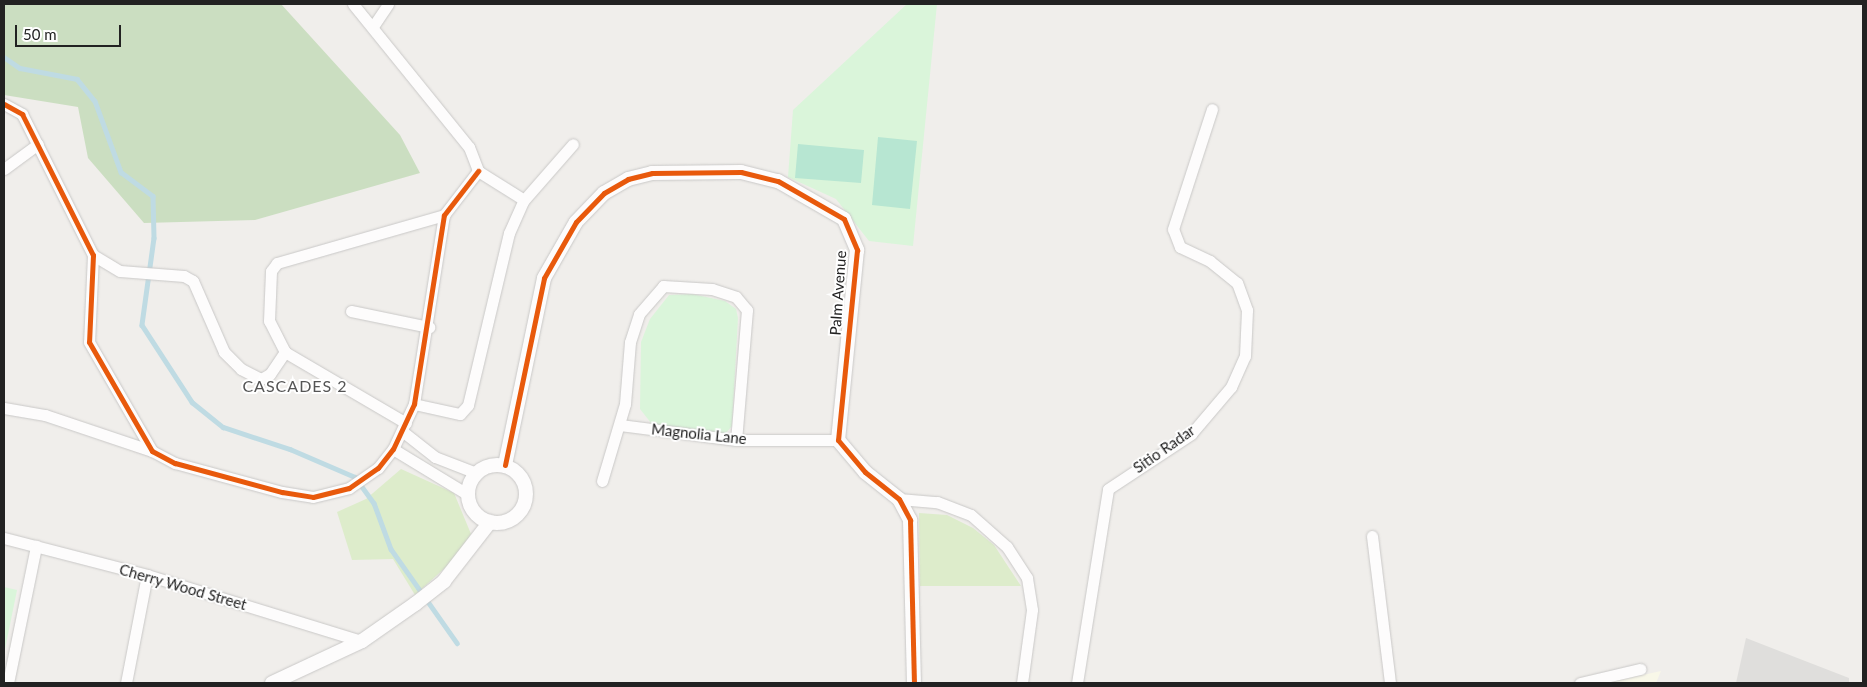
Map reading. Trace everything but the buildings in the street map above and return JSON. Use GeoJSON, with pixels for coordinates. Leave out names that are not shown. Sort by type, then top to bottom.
{"type":"FeatureCollection","features":[{"type":"Feature","properties":{"kind":"street"},"geometry":{"type":"LineString","coordinates":[[352,4],[374,26],[469,147],[478,171],[524,200]]}},
{"type":"Feature","properties":{"kind":"street"},"geometry":{"type":"LineString","coordinates":[[374,26],[388,4]]}},
{"type":"Feature","properties":{"kind":"street"},"geometry":{"type":"LineString","coordinates":[[4,104],[22,114],[93,255],[89,342],[152,451]]}},
{"type":"Feature","properties":{"kind":"street","name":"Sitio Radar"},"geometry":{"type":"LineString","coordinates":[[1077,683],[1108,489],[1191,434],[1231,387],[1245,356],[1247,310],[1237,283],[1210,261],[1180,247],[1173,229],[1212,109]]}},
{"type":"Feature","properties":{"kind":"street"},"geometry":{"type":"LineString","coordinates":[[4,169],[38,144]]}},
{"type":"Feature","properties":{"kind":"street"},"geometry":{"type":"LineString","coordinates":[[414,404],[460,414],[468,405],[497,270],[524,200],[572,144]]}},
{"type":"Feature","properties":{"kind":"street"},"geometry":{"type":"LineString","coordinates":[[4,408],[45,415],[152,451],[184,466],[313,497],[349,488],[378,468],[393,450],[414,404],[429,327],[444,215],[478,171]]}},
{"type":"Feature","properties":{"kind":"street","name":"Palm Avenue"},"geometry":{"type":"LineString","coordinates":[[505,465],[544,278],[559,245],[604,193],[628,179],[652,173],[741,172],[778,181],[844,219],[857,250],[838,440]]}},
{"type":"Feature","properties":{"kind":"street"},"geometry":{"type":"LineString","coordinates":[[272,683],[362,641],[444,581],[490,522],[512,519],[526,501],[523,479],[505,465],[476,473],[435,457],[404,427],[285,352],[269,321],[271,271],[277,263],[444,215]]}},
{"type":"Feature","properties":{"kind":"street"},"geometry":{"type":"LineString","coordinates":[[93,255],[120,271],[184,276],[193,281],[200,288],[208,322],[224,352],[241,368],[261,379],[270,374],[285,352]]}},
{"type":"Feature","properties":{"kind":"street"},"geometry":{"type":"LineString","coordinates":[[602,481],[620,425],[630,342],[639,314],[663,286],[684,285],[736,297],[747,310],[736,440]]}},
{"type":"Feature","properties":{"kind":"street"},"geometry":{"type":"LineString","coordinates":[[351,311],[429,327]]}},
{"type":"Feature","properties":{"kind":"street","name":"Magnolia Lane"},"geometry":{"type":"LineString","coordinates":[[620,425],[736,440],[838,440]]}},
{"type":"Feature","properties":{"kind":"street"},"geometry":{"type":"LineString","coordinates":[[838,440],[866,472],[899,498],[910,520],[912,538],[914,683]]}},
{"type":"Feature","properties":{"kind":"street"},"geometry":{"type":"LineString","coordinates":[[393,450],[468,494]]}},
{"type":"Feature","properties":{"kind":"street"},"geometry":{"type":"LineString","coordinates":[[476,473],[468,494],[470,506],[490,522]]}},
{"type":"Feature","properties":{"kind":"street"},"geometry":{"type":"LineString","coordinates":[[899,498],[937,502],[971,515],[1008,547],[1027,578],[1032,610],[1022,683]]}},
{"type":"Feature","properties":{"kind":"street"},"geometry":{"type":"LineString","coordinates":[[1372,536],[1390,683]]}},
{"type":"Feature","properties":{"kind":"street","name":"Cherry Wood Street"},"geometry":{"type":"LineString","coordinates":[[4,538],[147,574],[362,641]]}},
{"type":"Feature","properties":{"kind":"street"},"geometry":{"type":"LineString","coordinates":[[8,683],[36,546]]}},
{"type":"Feature","properties":{"kind":"street"},"geometry":{"type":"LineString","coordinates":[[126,683],[147,574]]}},
{"type":"Feature","properties":{"kind":"street"},"geometry":{"type":"LineString","coordinates":[[1580,683],[1640,669]]}},
{"type":"Feature","properties":{"kind":"shaded area"},"geometry":{"type":"Polygon","coordinates":[[[1746,638],[1849,678],[1849,683],[1736,683],[1746,638]]]}},
{"type":"Feature","properties":{"kind":"shaded area"},"geometry":{"type":"Polygon","coordinates":[[[1661,671],[1656,683],[1606,683],[1661,671]]]}},
{"type":"Feature","properties":{"kind":"green space"},"geometry":{"type":"Polygon","coordinates":[[[4,4],[281,4],[400,135],[420,173],[255,220],[144,223],[88,158],[78,107],[4,95],[4,4]]]}},
{"type":"Feature","properties":{"kind":"green space"},"geometry":{"type":"Polygon","coordinates":[[[907,4],[937,4],[913,246],[869,241],[836,199],[788,177],[793,110],[907,4]]]}},
{"type":"Feature","properties":{"kind":"green space"},"geometry":{"type":"Polygon","coordinates":[[[878,137],[917,141],[910,209],[872,205],[878,137]]]}},
{"type":"Feature","properties":{"kind":"green space"},"geometry":{"type":"Polygon","coordinates":[[[798,144],[864,150],[861,183],[795,178],[798,144]]]}},
{"type":"Feature","properties":{"kind":"green space"},"geometry":{"type":"Polygon","coordinates":[[[692,294],[725,301],[736,309],[738,318],[732,426],[725,434],[655,428],[640,409],[641,342],[650,319],[669,295],[692,294]]]}},
{"type":"Feature","properties":{"kind":"green space"},"geometry":{"type":"Polygon","coordinates":[[[401,469],[454,493],[471,534],[456,558],[415,595],[393,559],[352,560],[337,512],[366,499],[401,469]]]}},
{"type":"Feature","properties":{"kind":"green space"},"geometry":{"type":"Polygon","coordinates":[[[919,513],[947,515],[973,528],[994,545],[1021,586],[920,586],[919,513]]]}},
{"type":"Feature","properties":{"kind":"green space"},"geometry":{"type":"Polygon","coordinates":[[[4,587],[17,590],[4,654],[4,587]]]}},
{"type":"Feature","properties":{"kind":"waterway"},"geometry":{"type":"LineString","coordinates":[[4,57],[20,68],[77,79],[95,101],[121,172],[153,196],[154,238],[142,325],[192,402],[223,427],[290,449],[355,477],[374,503],[391,549],[457,643]]}},
{"type":"Feature","properties":{"kind":"cycle path"},"geometry":{"type":"LineString","coordinates":[[4,104],[22,114],[93,255],[89,342],[152,451],[175,463],[282,492],[313,497],[349,488],[378,468],[393,449],[414,404],[444,215],[478,171]]}},
{"type":"Feature","properties":{"kind":"cycle path"},"geometry":{"type":"LineString","coordinates":[[505,465],[544,278],[576,222],[604,193],[628,179],[652,173],[741,172],[778,181],[844,219],[857,250],[838,440],[865,472],[899,499],[910,520],[914,683]]}},
{"type":"Feature","properties":{"kind":"district","name":"CASCADES 2"},"geometry":{"type":"Point","coordinates":[295,386]}}]}
